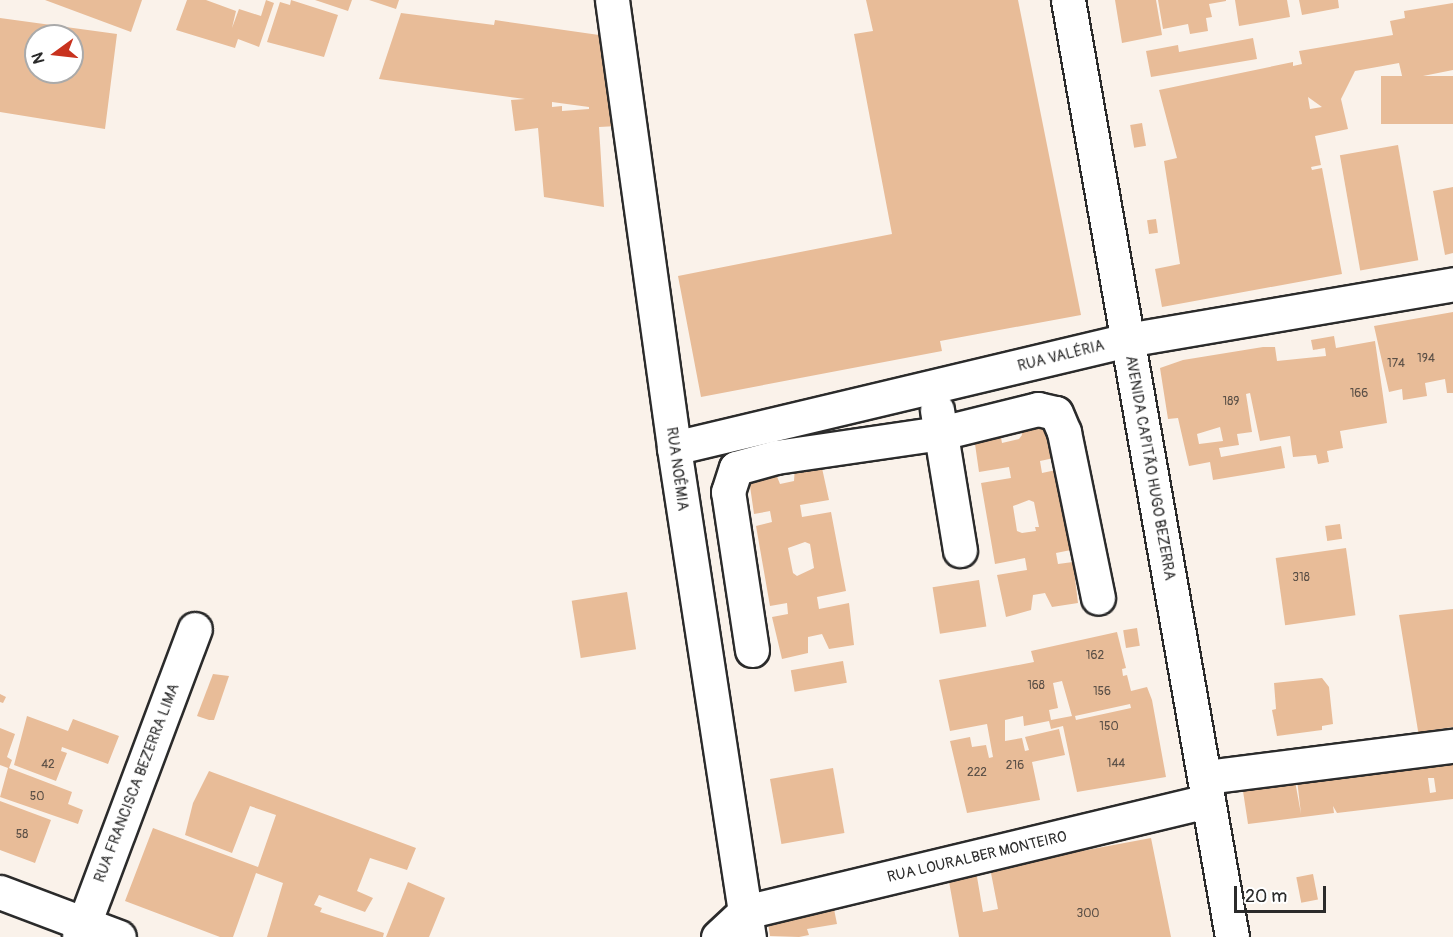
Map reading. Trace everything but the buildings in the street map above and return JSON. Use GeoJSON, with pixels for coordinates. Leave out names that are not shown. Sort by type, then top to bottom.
{"type":"FeatureCollection","features":[{"type":"Feature","properties":{"kind":"street","name":"RUA NOÊMIA"},"geometry":{"type":"LineString","coordinates":[[612,0],[674,448],[747,925]]}},
{"type":"Feature","properties":{"kind":"street","name":"AVENIDA CAPITÃO HUGO BEZERRA"},"geometry":{"type":"LineString","coordinates":[[1068,0],[1232,937]]}},
{"type":"Feature","properties":{"kind":"street","name":"RUA VALÉRIA"},"geometry":{"type":"LineString","coordinates":[[674,448],[1127,340],[1453,284]]}},
{"type":"Feature","properties":{"kind":"street"},"geometry":{"type":"LineString","coordinates":[[932,388],[960,550]]}},
{"type":"Feature","properties":{"kind":"street"},"geometry":{"type":"LineString","coordinates":[[752,650],[729,492],[736,468],[776,457],[941,432],[1038,409],[1056,413],[1098,597]]}},
{"type":"Feature","properties":{"kind":"street","name":"RUA FRANCISCA BEZERRA LIMA"},"geometry":{"type":"LineString","coordinates":[[81,930],[195,629]]}},
{"type":"Feature","properties":{"kind":"street","name":"RUA LOURALBER MONTEIRO"},"geometry":{"type":"LineString","coordinates":[[747,925],[1207,789],[1453,746]]}},
{"type":"Feature","properties":{"kind":"street"},"geometry":{"type":"LineString","coordinates":[[0,892],[81,930],[119,937]]}},
{"type":"Feature","properties":{"kind":"street"},"geometry":{"type":"LineString","coordinates":[[718,937],[747,925]]}}]}
